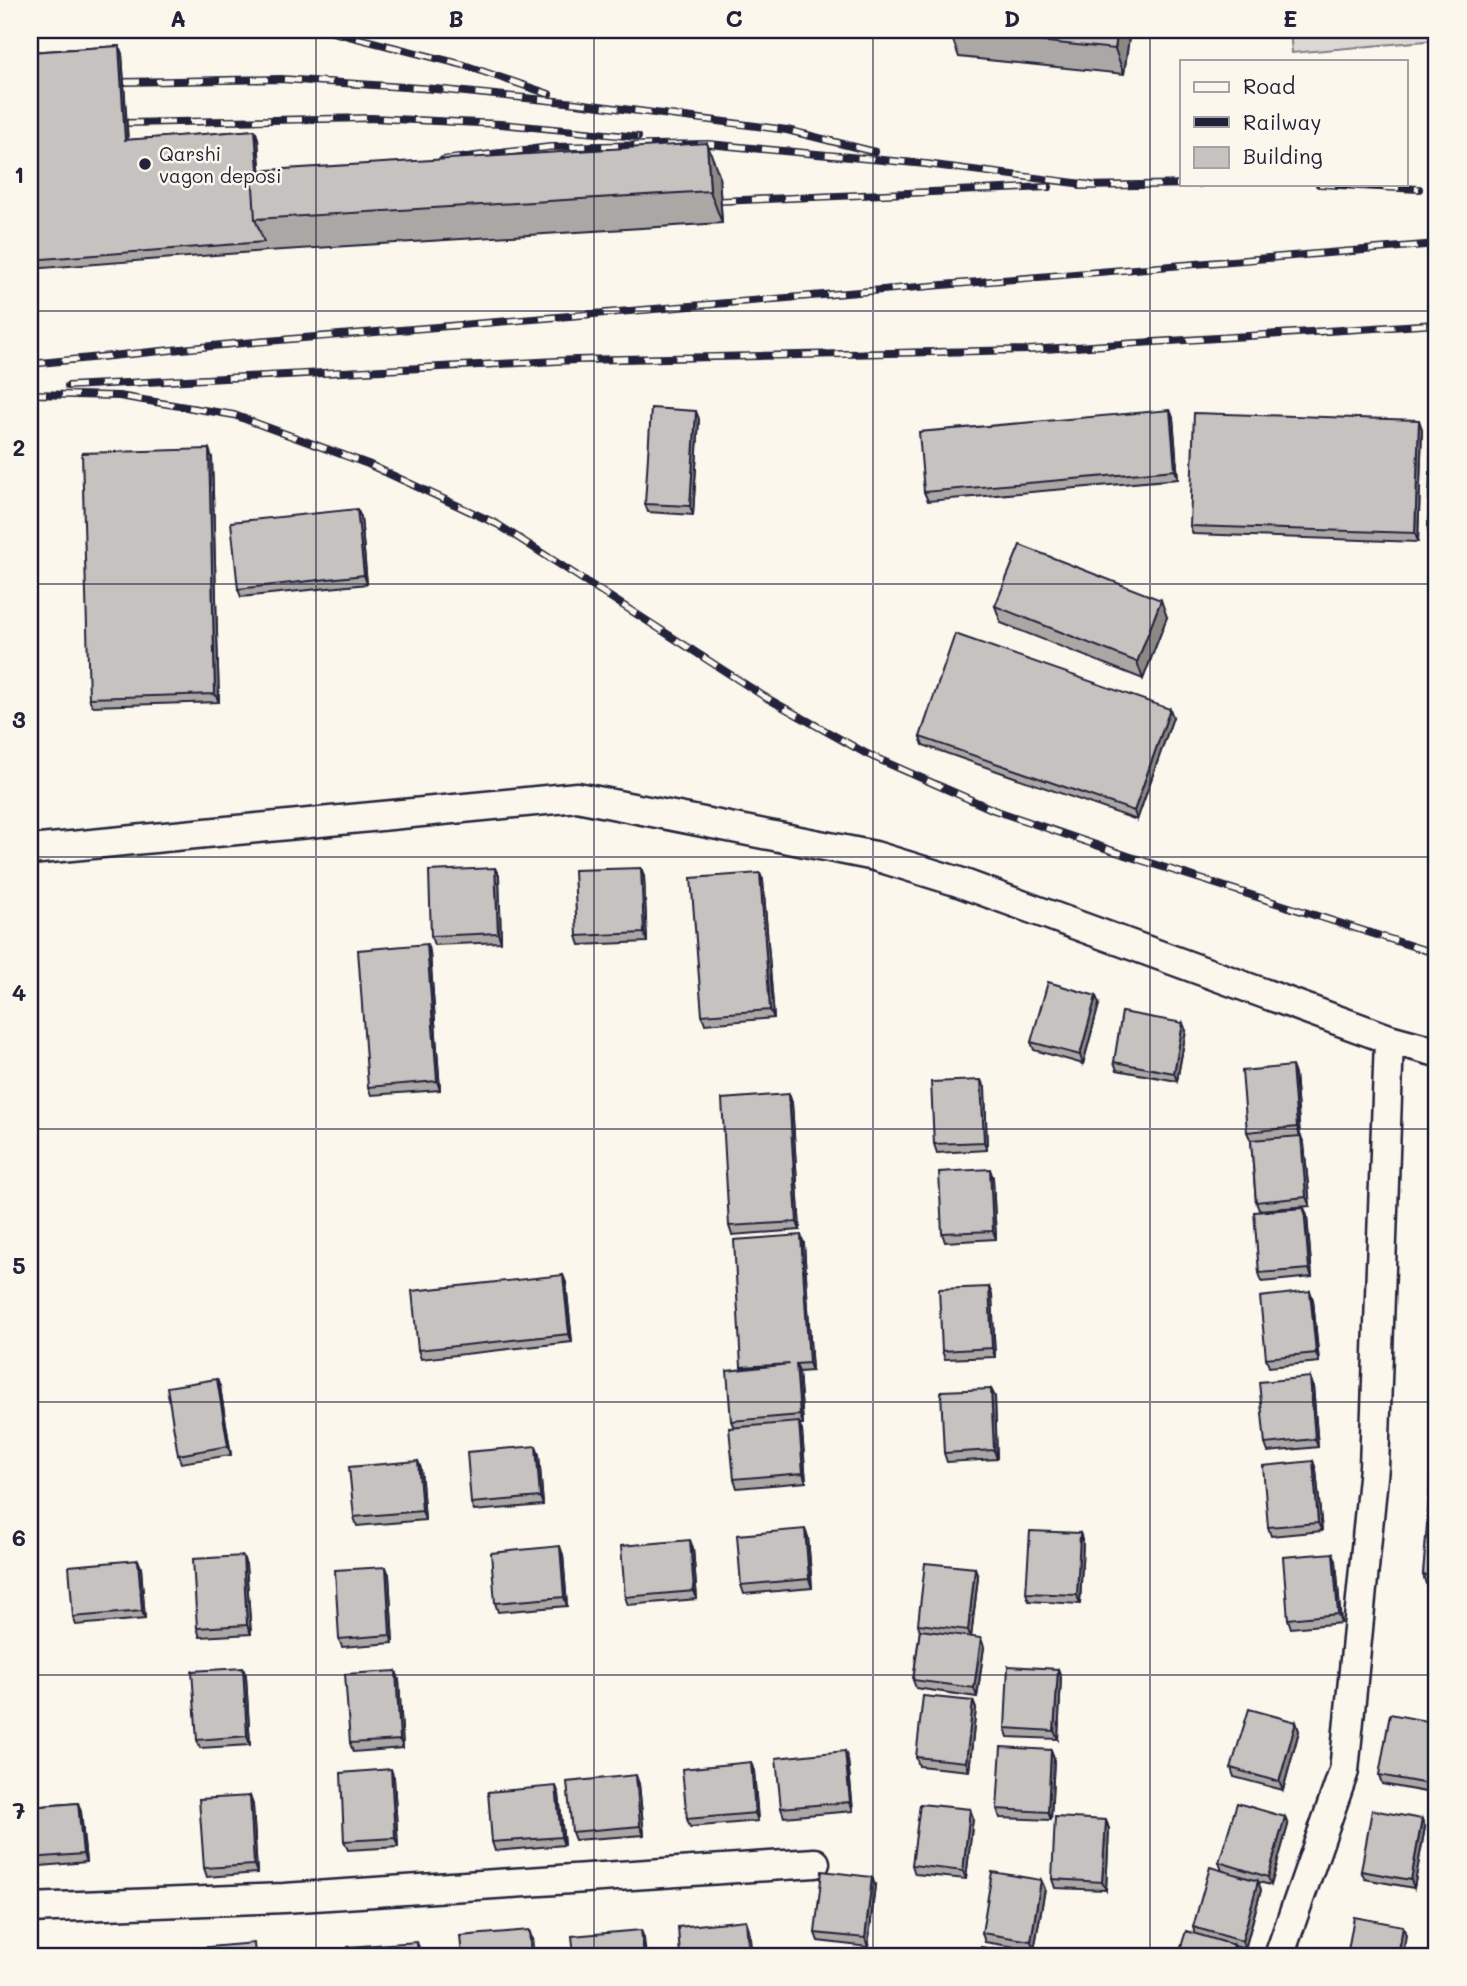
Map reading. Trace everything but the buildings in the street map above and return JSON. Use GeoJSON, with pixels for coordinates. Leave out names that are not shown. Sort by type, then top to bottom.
{"type":"FeatureCollection","features":[{"type":"Feature","properties":{"kind":"street"},"geometry":{"type":"LineString","coordinates":[[30,850],[577,797],[874,856],[956,881],[1389,1039],[1437,1052]]}},
{"type":"Feature","properties":{"kind":"street"},"geometry":{"type":"LineString","coordinates":[[1279,1956],[1344,1771],[1374,1466],[1389,1039]]}},
{"type":"Feature","properties":{"kind":"street"},"geometry":{"type":"LineString","coordinates":[[30,1908],[284,1898],[816,1863]]}},
{"type":"Feature","properties":{"kind":"shaded area"},"geometry":{"type":"Polygon","coordinates":[[[1290,30],[1437,30],[1437,40],[1292,53],[1290,30]]]}},
{"type":"Feature","properties":{"kind":"railway"},"geometry":{"type":"LineString","coordinates":[[325,30],[464,65],[549,94]]}},
{"type":"Feature","properties":{"kind":"railway"},"geometry":{"type":"LineString","coordinates":[[124,82],[281,79],[435,89],[576,103],[787,130],[875,152]]}},
{"type":"Feature","properties":{"kind":"railway"},"geometry":{"type":"LineString","coordinates":[[126,123],[371,118],[501,124],[638,137]]}},
{"type":"Feature","properties":{"kind":"railway"},"geometry":{"type":"LineString","coordinates":[[443,160],[550,147],[708,144],[926,164],[1091,185]]}},
{"type":"Feature","properties":{"kind":"railway"},"geometry":{"type":"LineString","coordinates":[[1080,186],[1180,184]]}},
{"type":"Feature","properties":{"kind":"railway"},"geometry":{"type":"LineString","coordinates":[[1359,186],[1419,189]]}},
{"type":"Feature","properties":{"kind":"railway"},"geometry":{"type":"LineString","coordinates":[[720,201],[1049,187]]}},
{"type":"Feature","properties":{"kind":"railway"},"geometry":{"type":"LineString","coordinates":[[30,364],[232,344],[1437,244]]}},
{"type":"Feature","properties":{"kind":"railway"},"geometry":{"type":"LineString","coordinates":[[68,386],[576,360],[1028,350],[1437,324]]}},
{"type":"Feature","properties":{"kind":"railway"},"geometry":{"type":"LineString","coordinates":[[30,394],[119,396],[234,415],[368,464],[497,524],[765,697],[867,754],[994,810],[1128,856],[1437,954]]}},
{"type":"Feature","properties":{"kind":"place","name":"Qarshi vagon deposi"},"geometry":{"type":"Point","coordinates":[145,164]}}]}
